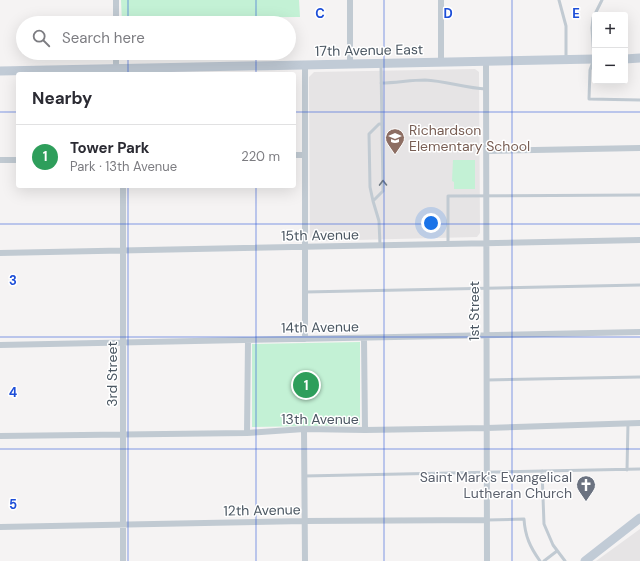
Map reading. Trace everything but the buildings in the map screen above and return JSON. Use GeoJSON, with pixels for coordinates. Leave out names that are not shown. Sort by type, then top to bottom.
{"type":"FeatureCollection","features":[{"type":"Feature","properties":{"kind":"street"},"geometry":{"type":"LineString","coordinates":[[116,0],[116,16]]}},
{"type":"Feature","properties":{"kind":"street"},"geometry":{"type":"LineString","coordinates":[[350,0],[350,64]]}},
{"type":"Feature","properties":{"kind":"street"},"geometry":{"type":"LineString","coordinates":[[441,0],[441,62]]}},
{"type":"Feature","properties":{"kind":"street"},"geometry":{"type":"LineString","coordinates":[[628,59],[640,58]]}},
{"type":"Feature","properties":{"kind":"street","name":"17th Avenue East"},"geometry":{"type":"LineString","coordinates":[[0,71],[121,71],[305,65],[592,59]]}},
{"type":"Feature","properties":{"kind":"street"},"geometry":{"type":"LineString","coordinates":[[118,60],[121,71]]}},
{"type":"Feature","properties":{"kind":"street","name":"1st Street"},"geometry":{"type":"LineString","coordinates":[[486,61],[487,561]]}},
{"type":"Feature","properties":{"kind":"street"},"geometry":{"type":"LineString","coordinates":[[305,65],[305,339]]}},
{"type":"Feature","properties":{"kind":"street"},"geometry":{"type":"LineString","coordinates":[[486,151],[640,148]]}},
{"type":"Feature","properties":{"kind":"street"},"geometry":{"type":"LineString","coordinates":[[296,155],[305,155]]}},
{"type":"Feature","properties":{"kind":"street"},"geometry":{"type":"LineString","coordinates":[[0,160],[16,160]]}},
{"type":"Feature","properties":{"kind":"street","name":"3rd Street"},"geometry":{"type":"LineString","coordinates":[[123,188],[123,561]]}},
{"type":"Feature","properties":{"kind":"street","name":"15th Avenue"},"geometry":{"type":"LineString","coordinates":[[0,253],[640,240]]}},
{"type":"Feature","properties":{"kind":"street","name":"14th Avenue"},"geometry":{"type":"LineString","coordinates":[[0,345],[640,332]]}},
{"type":"Feature","properties":{"kind":"street"},"geometry":{"type":"LineString","coordinates":[[364,338],[364,430]]}},
{"type":"Feature","properties":{"kind":"street"},"geometry":{"type":"LineString","coordinates":[[247,433],[248,341]]}},
{"type":"Feature","properties":{"kind":"street","name":"13th Avenue"},"geometry":{"type":"LineString","coordinates":[[0,436],[247,433],[304,429],[364,430],[487,428],[640,423]]}},
{"type":"Feature","properties":{"kind":"street"},"geometry":{"type":"LineString","coordinates":[[304,429],[304,521],[306,561]]}},
{"type":"Feature","properties":{"kind":"street"},"geometry":{"type":"LineString","coordinates":[[585,561],[640,518]]}},
{"type":"Feature","properties":{"kind":"street","name":"12th Avenue"},"geometry":{"type":"LineString","coordinates":[[0,527],[304,521],[487,520]]}},
{"type":"Feature","properties":{"kind":"lane"},"geometry":{"type":"LineString","coordinates":[[559,0],[566,26],[566,60]]}},
{"type":"Feature","properties":{"kind":"lane"},"geometry":{"type":"LineString","coordinates":[[594,48],[593,23],[602,0]]}},
{"type":"Feature","properties":{"kind":"lane"},"geometry":{"type":"LineString","coordinates":[[373,201],[383,191],[381,64]]}},
{"type":"Feature","properties":{"kind":"lane"},"geometry":{"type":"LineString","coordinates":[[592,64],[590,70],[589,99],[640,100]]}},
{"type":"Feature","properties":{"kind":"lane"},"geometry":{"type":"LineString","coordinates":[[382,83],[423,80],[437,81],[470,88],[486,88]]}},
{"type":"Feature","properties":{"kind":"lane"},"geometry":{"type":"LineString","coordinates":[[380,245],[379,221],[370,187],[369,134],[379,124],[382,124]]}},
{"type":"Feature","properties":{"kind":"lane"},"geometry":{"type":"LineString","coordinates":[[448,244],[448,196],[640,195]]}},
{"type":"Feature","properties":{"kind":"lane"},"geometry":{"type":"LineString","coordinates":[[305,292],[640,285]]}},
{"type":"Feature","properties":{"kind":"lane"},"geometry":{"type":"LineString","coordinates":[[487,380],[640,377]]}},
{"type":"Feature","properties":{"kind":"lane"},"geometry":{"type":"LineString","coordinates":[[627,470],[628,423]]}},
{"type":"Feature","properties":{"kind":"lane"},"geometry":{"type":"LineString","coordinates":[[304,476],[640,470]]}},
{"type":"Feature","properties":{"kind":"lane"},"geometry":{"type":"LineString","coordinates":[[542,471],[544,524],[557,551],[564,561]]}},
{"type":"Feature","properties":{"kind":"lane","name":"12th Avenue"},"geometry":{"type":"LineString","coordinates":[[487,520],[524,519],[524,529],[530,546],[540,561]]}},
{"type":"Feature","properties":{"kind":"lane"},"geometry":{"type":"LineString","coordinates":[[544,561],[557,551]]}},
{"type":"Feature","properties":{"kind":"shaded area","name":"Richardson Elementary School"},"geometry":{"type":"Polygon","coordinates":[[[475,69],[479,72],[480,233],[477,237],[314,241],[310,237],[309,77],[314,72],[475,69]]]}},
{"type":"Feature","properties":{"kind":"shaded area"},"geometry":{"type":"Polygon","coordinates":[[[640,529],[640,561],[596,561],[640,529]]]}},
{"type":"Feature","properties":{"kind":"green space"},"geometry":{"type":"Polygon","coordinates":[[[121,0],[299,0],[300,17],[296,16],[122,16],[121,0]]]}},
{"type":"Feature","properties":{"kind":"green space"},"geometry":{"type":"Polygon","coordinates":[[[453,160],[475,160],[475,189],[454,189],[454,182],[452,181],[453,160]]]}},
{"type":"Feature","properties":{"kind":"green space"},"geometry":{"type":"Polygon","coordinates":[[[360,342],[360,425],[252,427],[252,344],[360,342]]]}},
{"type":"Feature","properties":{"kind":"place","name":"Richardson Elementary School"},"geometry":{"type":"Point","coordinates":[395,155]}},
{"type":"Feature","properties":{"kind":"place","name":"Tower Park"},"geometry":{"type":"Point","coordinates":[306,385]}},
{"type":"Feature","properties":{"kind":"place","name":"Saint Mark's Evangelical Lutheran Church"},"geometry":{"type":"Point","coordinates":[586,502]}}]}
